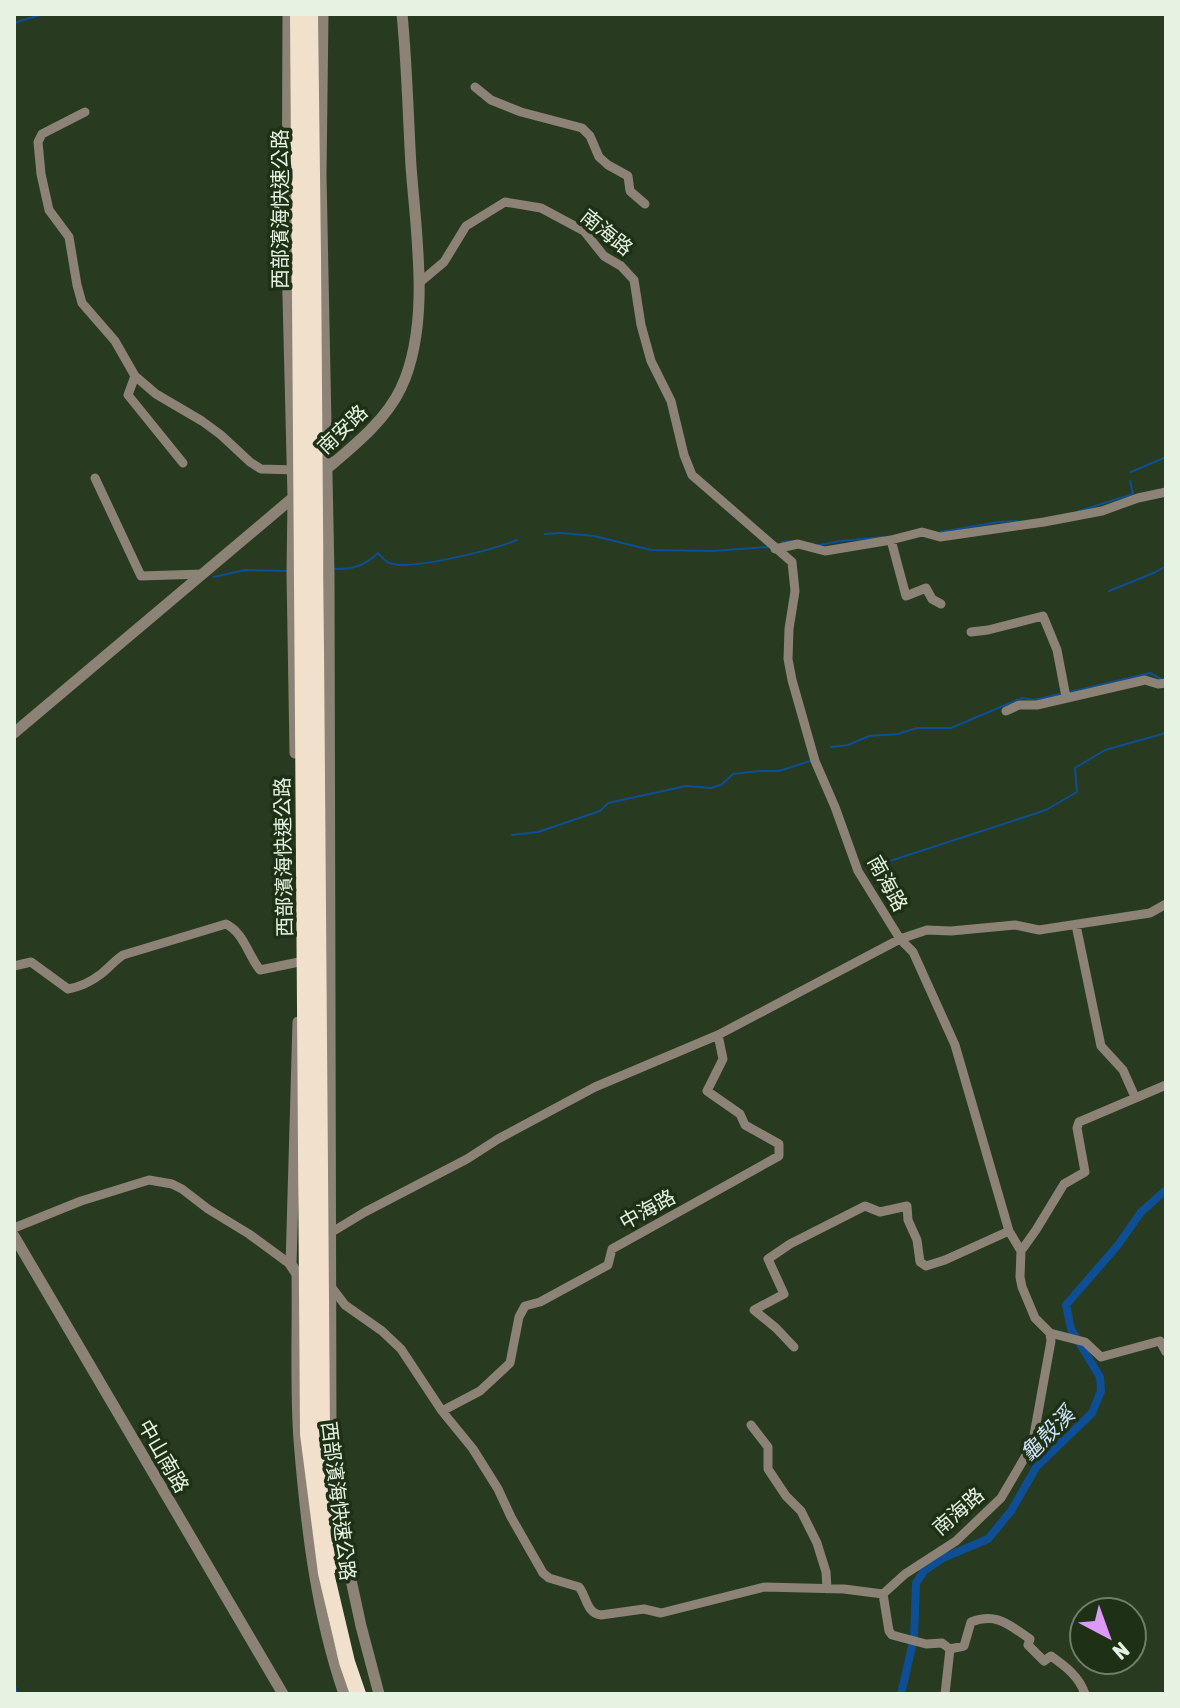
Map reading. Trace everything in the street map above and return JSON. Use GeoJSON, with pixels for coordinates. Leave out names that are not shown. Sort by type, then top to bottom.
{"type":"FeatureCollection","features":[{"type":"Feature","properties":{"kind":"highway","name":"西部濱海快速公路"},"geometry":{"type":"LineString","coordinates":[[298,14],[308,1434],[326,1573],[347,1662],[358,1694]]}},
{"type":"Feature","properties":{"kind":"highway","name":"西部濱海快速公路"},"geometry":{"type":"LineString","coordinates":[[310,14],[322,1432],[336,1572],[356,1657],[369,1694]]}},
{"type":"Feature","properties":{"kind":"street"},"geometry":{"type":"LineString","coordinates":[[288,14],[287,257],[299,962],[291,1265],[297,1274],[299,1439],[314,1576],[344,1694]]}},
{"type":"Feature","properties":{"kind":"street"},"geometry":{"type":"LineString","coordinates":[[323,14],[321,175],[329,574],[331,1438],[341,1524],[361,1626],[379,1694]]}},
{"type":"Feature","properties":{"kind":"street","name":"南安路"},"geometry":{"type":"LineString","coordinates":[[14,733],[326,470],[382,416],[400,391],[413,361],[419,283],[402,14]]}},
{"type":"Feature","properties":{"kind":"street"},"geometry":{"type":"LineString","coordinates":[[475,87],[491,100],[521,112],[582,128],[590,136],[599,157],[628,176],[630,191],[645,204]]}},
{"type":"Feature","properties":{"kind":"street"},"geometry":{"type":"LineString","coordinates":[[85,112],[42,134],[38,142],[49,210],[69,237],[82,303],[115,341],[135,376],[156,394],[221,435],[250,462],[261,469],[326,470]]}},
{"type":"Feature","properties":{"kind":"street","name":"南海路"},"geometry":{"type":"LineString","coordinates":[[419,283],[444,262],[466,226],[505,202],[541,208],[584,231],[604,256],[621,266],[634,280],[651,361],[671,401],[692,475],[792,562],[795,591],[788,659],[815,761],[858,871],[900,939],[913,952],[955,1045],[1009,1231],[1021,1251],[1022,1287],[1035,1318],[1050,1333],[1051,1349],[1034,1435],[1028,1452],[1001,1498],[956,1541],[905,1574],[883,1594]]}},
{"type":"Feature","properties":{"kind":"street"},"geometry":{"type":"LineString","coordinates":[[135,376],[128,395],[183,463]]}},
{"type":"Feature","properties":{"kind":"street"},"geometry":{"type":"LineString","coordinates":[[95,478],[141,576],[202,574]]}},
{"type":"Feature","properties":{"kind":"street"},"geometry":{"type":"LineString","coordinates":[[775,549],[798,544],[825,551],[922,532],[940,537],[1044,522],[1102,511],[1166,492]]}},
{"type":"Feature","properties":{"kind":"street"},"geometry":{"type":"LineString","coordinates":[[891,540],[906,596],[926,588],[932,599],[941,604]]}},
{"type":"Feature","properties":{"kind":"street"},"geometry":{"type":"LineString","coordinates":[[971,632],[1043,616],[1057,650],[1066,697]]}},
{"type":"Feature","properties":{"kind":"street"},"geometry":{"type":"LineString","coordinates":[[1006,711],[1019,705],[1037,705],[1145,680],[1162,684]]}},
{"type":"Feature","properties":{"kind":"street"},"geometry":{"type":"LineString","coordinates":[[291,1265],[330,1232],[595,1087],[718,1035],[900,939],[927,930],[1015,925],[1039,930],[1150,913],[1166,904]]}},
{"type":"Feature","properties":{"kind":"street"},"geometry":{"type":"LineString","coordinates":[[14,966],[31,962],[68,989],[75,988],[99,976],[123,955],[226,924],[239,933],[260,970],[299,962]]}},
{"type":"Feature","properties":{"kind":"street"},"geometry":{"type":"LineString","coordinates":[[1076,925],[1101,1046],[1123,1070],[1135,1097]]}},
{"type":"Feature","properties":{"kind":"street","name":"中海路"},"geometry":{"type":"LineString","coordinates":[[442,1411],[480,1391],[510,1363],[519,1317],[525,1306],[540,1302],[608,1265],[612,1249],[779,1156],[779,1144],[745,1125],[740,1114],[707,1091],[723,1059],[718,1035]]}},
{"type":"Feature","properties":{"kind":"street"},"geometry":{"type":"LineString","coordinates":[[1021,1251],[1064,1184],[1085,1172],[1077,1128],[1079,1122],[1166,1085]]}},
{"type":"Feature","properties":{"kind":"street"},"geometry":{"type":"LineString","coordinates":[[14,1228],[88,1198],[149,1180],[172,1184],[291,1265],[330,1284],[345,1305],[382,1331],[401,1349],[442,1411],[473,1449],[543,1573],[549,1578],[579,1587],[595,1615],[644,1609],[661,1613],[764,1587],[883,1594],[889,1631],[897,1637],[926,1644],[942,1643],[950,1649],[964,1646],[971,1622],[983,1617],[994,1618],[1030,1639],[1028,1645],[1044,1661],[1051,1656],[1071,1671],[1085,1694]]}},
{"type":"Feature","properties":{"kind":"street"},"geometry":{"type":"LineString","coordinates":[[794,1347],[754,1310],[784,1294],[768,1259],[790,1244],[865,1206],[880,1212],[907,1206],[920,1262],[926,1266],[1009,1231]]}},
{"type":"Feature","properties":{"kind":"street","name":"中山南路"},"geometry":{"type":"LineString","coordinates":[[14,1236],[283,1694]]}},
{"type":"Feature","properties":{"kind":"street"},"geometry":{"type":"LineString","coordinates":[[1050,1333],[1085,1342],[1101,1357],[1160,1341],[1166,1352]]}},
{"type":"Feature","properties":{"kind":"street"},"geometry":{"type":"LineString","coordinates":[[751,1425],[768,1447],[768,1469],[786,1496],[801,1511],[817,1543],[826,1572],[827,1589]]}},
{"type":"Feature","properties":{"kind":"street"},"geometry":{"type":"LineString","coordinates":[[945,1694],[950,1649]]}},
{"type":"Feature","properties":{"kind":"waterway"},"geometry":{"type":"LineString","coordinates":[[14,23],[43,14]]}},
{"type":"Feature","properties":{"kind":"waterway"},"geometry":{"type":"LineString","coordinates":[[1131,472],[1166,457]]}},
{"type":"Feature","properties":{"kind":"waterway"},"geometry":{"type":"LineString","coordinates":[[1079,511],[1133,494],[1130,481]]}},
{"type":"Feature","properties":{"kind":"waterway"},"geometry":{"type":"LineString","coordinates":[[940,532],[1017,521]]}},
{"type":"Feature","properties":{"kind":"waterway"},"geometry":{"type":"LineString","coordinates":[[545,534],[594,536],[651,550],[713,551],[769,547]]}},
{"type":"Feature","properties":{"kind":"waterway"},"geometry":{"type":"LineString","coordinates":[[819,545],[883,537]]}},
{"type":"Feature","properties":{"kind":"waterway"},"geometry":{"type":"LineString","coordinates":[[335,569],[358,566],[378,553],[391,563],[419,564],[491,549],[517,540]]}},
{"type":"Feature","properties":{"kind":"waterway"},"geometry":{"type":"LineString","coordinates":[[782,542],[793,541]]}},
{"type":"Feature","properties":{"kind":"waterway"},"geometry":{"type":"LineString","coordinates":[[1109,591],[1166,566]]}},
{"type":"Feature","properties":{"kind":"waterway"},"geometry":{"type":"LineString","coordinates":[[214,577],[245,570],[287,571]]}},
{"type":"Feature","properties":{"kind":"waterway"},"geometry":{"type":"LineString","coordinates":[[1070,692],[1150,673],[1161,679]]}},
{"type":"Feature","properties":{"kind":"waterway"},"geometry":{"type":"LineString","coordinates":[[831,747],[848,745],[869,736],[898,734],[917,728],[951,728],[1022,698],[1034,700],[1060,694]]}},
{"type":"Feature","properties":{"kind":"waterway"},"geometry":{"type":"LineString","coordinates":[[890,861],[1046,810],[1077,792],[1075,768],[1105,750],[1166,733]]}},
{"type":"Feature","properties":{"kind":"waterway"},"geometry":{"type":"LineString","coordinates":[[512,835],[538,832],[600,811],[608,803],[686,786],[711,788],[721,785],[733,774],[779,771],[810,761]]}},
{"type":"Feature","properties":{"kind":"waterway","name":"龜殼溪"},"geometry":{"type":"LineString","coordinates":[[901,1694],[914,1638],[916,1583],[924,1571],[943,1558],[988,1539],[1011,1511],[1037,1466],[1092,1413],[1101,1391],[1100,1377],[1071,1329],[1066,1305],[1118,1245],[1141,1212],[1166,1190]]}},
{"type":"Feature","properties":{"kind":"waterway","name":"龜殼溪"},"geometry":{"type":"LineString","coordinates":[[14,1681],[17,1694]]}}]}
